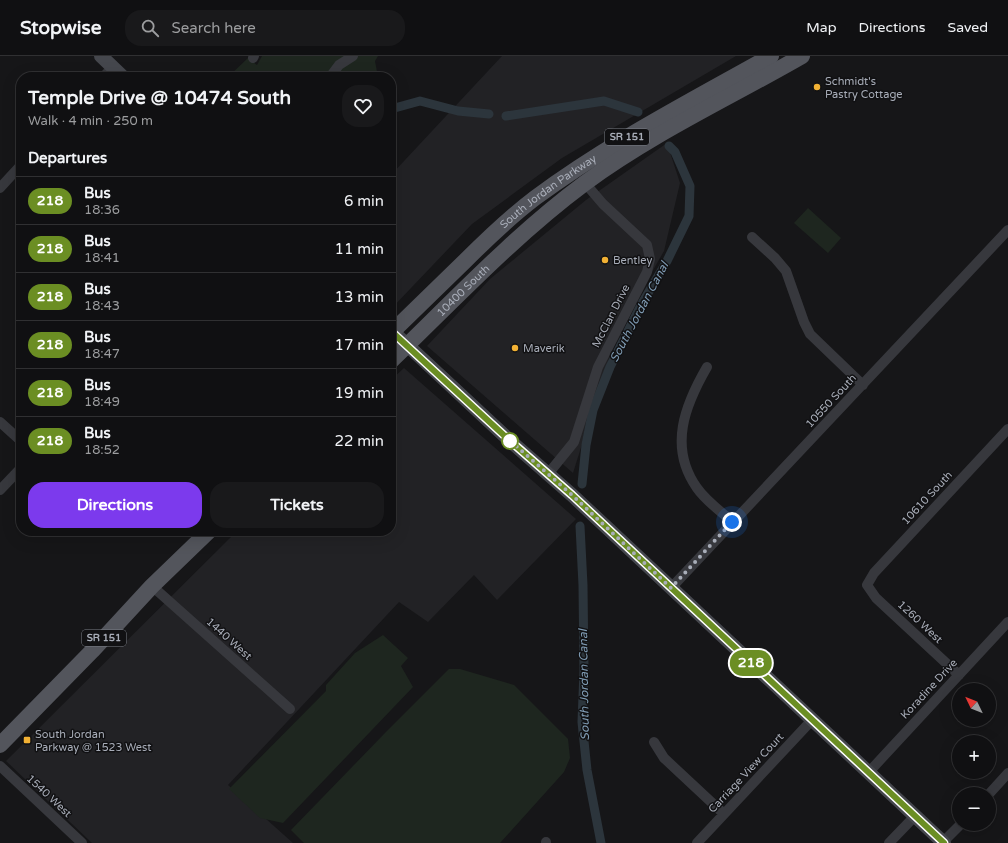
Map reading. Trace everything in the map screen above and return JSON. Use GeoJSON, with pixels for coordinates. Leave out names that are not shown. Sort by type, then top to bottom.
{"type":"FeatureCollection","features":[{"type":"Feature","properties":{"kind":"main road","name":"South Jordan Parkway"},"geometry":{"type":"LineString","coordinates":[[494,234],[534,199],[572,171],[606,149],[772,56]]}},
{"type":"Feature","properties":{"kind":"main road","name":"South Jordan Parkway"},"geometry":{"type":"LineString","coordinates":[[536,222],[585,183],[659,134],[802,56]]}},
{"type":"Feature","properties":{"kind":"main road","name":"10400 South"},"geometry":{"type":"LineString","coordinates":[[396,356],[536,222]]}},
{"type":"Feature","properties":{"kind":"main road","name":"10400 South"},"geometry":{"type":"LineString","coordinates":[[396,327],[494,234]]}},
{"type":"Feature","properties":{"kind":"main road","name":"SR 151"},"geometry":{"type":"LineString","coordinates":[[0,745],[92,651],[152,586],[204,536]]}},
{"type":"Feature","properties":{"kind":"street"},"geometry":{"type":"LineString","coordinates":[[101,56],[108,72]]}},
{"type":"Feature","properties":{"kind":"street"},"geometry":{"type":"LineString","coordinates":[[334,72],[339,65],[353,56]]}},
{"type":"Feature","properties":{"kind":"street"},"geometry":{"type":"LineString","coordinates":[[0,188],[16,170]]}},
{"type":"Feature","properties":{"kind":"street","name":"McClan Drive"},"geometry":{"type":"LineString","coordinates":[[548,474],[574,442],[598,367],[647,272],[650,259],[647,245],[603,204],[585,183]]}},
{"type":"Feature","properties":{"kind":"street","name":"10550 South"},"geometry":{"type":"LineString","coordinates":[[671,588],[1008,230]]}},
{"type":"Feature","properties":{"kind":"street"},"geometry":{"type":"LineString","coordinates":[[752,236],[776,258],[786,272],[804,322],[810,334],[863,385]]}},
{"type":"Feature","properties":{"kind":"street"},"geometry":{"type":"LineString","coordinates":[[396,336],[508,439],[572,495],[944,843],[954,831]]}},
{"type":"Feature","properties":{"kind":"street"},"geometry":{"type":"LineString","coordinates":[[707,367],[695,388],[686,412],[681,437],[682,450],[690,476],[697,488],[732,522]]}},
{"type":"Feature","properties":{"kind":"street"},"geometry":{"type":"LineString","coordinates":[[0,422],[16,436]]}},
{"type":"Feature","properties":{"kind":"street","name":"10610 South"},"geometry":{"type":"LineString","coordinates":[[867,585],[874,573],[1008,429]]}},
{"type":"Feature","properties":{"kind":"street"},"geometry":{"type":"LineString","coordinates":[[0,490],[16,473]]}},
{"type":"Feature","properties":{"kind":"street","name":"1260 West"},"geometry":{"type":"LineString","coordinates":[[867,585],[876,598],[959,675]]}},
{"type":"Feature","properties":{"kind":"street","name":"1440 West"},"geometry":{"type":"LineString","coordinates":[[152,586],[290,709]]}},
{"type":"Feature","properties":{"kind":"street","name":"Koradine Drive"},"geometry":{"type":"LineString","coordinates":[[868,773],[1008,622]]}},
{"type":"Feature","properties":{"kind":"street","name":"Carriage View Court"},"geometry":{"type":"LineString","coordinates":[[697,843],[812,720]]}},
{"type":"Feature","properties":{"kind":"street"},"geometry":{"type":"LineString","coordinates":[[654,742],[664,758],[724,814]]}},
{"type":"Feature","properties":{"kind":"street","name":"1540 West"},"geometry":{"type":"LineString","coordinates":[[0,766],[82,843]]}},
{"type":"Feature","properties":{"kind":"street"},"geometry":{"type":"LineString","coordinates":[[995,787],[1008,773]]}},
{"type":"Feature","properties":{"kind":"street"},"geometry":{"type":"LineString","coordinates":[[890,843],[915,816]]}},
{"type":"Feature","properties":{"kind":"shaded area"},"geometry":{"type":"Polygon","coordinates":[[[262,56],[378,56],[375,61],[377,72],[233,72],[248,58],[257,65],[262,56]]]}},
{"type":"Feature","properties":{"kind":"shaded area"},"geometry":{"type":"Polygon","coordinates":[[[502,56],[736,56],[562,158],[472,224],[396,304],[396,170],[502,56]]]}},
{"type":"Feature","properties":{"kind":"shaded area"},"geometry":{"type":"Polygon","coordinates":[[[667,143],[680,183],[664,251],[617,333],[573,473],[427,346],[490,279],[586,200],[667,143]]]}},
{"type":"Feature","properties":{"kind":"shaded area"},"geometry":{"type":"Polygon","coordinates":[[[808,208],[841,238],[828,253],[794,223],[808,208]]]}},
{"type":"Feature","properties":{"kind":"shaded area"},"geometry":{"type":"Polygon","coordinates":[[[404,368],[576,519],[497,600],[474,575],[428,622],[399,602],[228,785],[293,843],[92,843],[6,761],[232,536],[396,536],[396,375],[404,368]]]}},
{"type":"Feature","properties":{"kind":"shaded area"},"geometry":{"type":"Polygon","coordinates":[[[383,635],[408,658],[401,666],[413,687],[283,823],[260,818],[229,789],[326,691],[326,685],[355,653],[383,635]]]}},
{"type":"Feature","properties":{"kind":"shaded area"},"geometry":{"type":"Polygon","coordinates":[[[449,669],[460,669],[514,685],[568,739],[570,758],[564,772],[500,843],[304,843],[291,830],[449,669]]]}},
{"type":"Feature","properties":{"kind":"waterway","name":"South Jordan Canal"},"geometry":{"type":"LineString","coordinates":[[396,108],[420,101],[458,111],[489,114]]}},
{"type":"Feature","properties":{"kind":"waterway","name":"South Jordan Canal"},"geometry":{"type":"LineString","coordinates":[[506,116],[604,101],[638,112]]}},
{"type":"Feature","properties":{"kind":"waterway","name":"South Jordan Canal"},"geometry":{"type":"LineString","coordinates":[[582,484],[586,445],[593,410],[610,367],[641,305],[667,261],[689,216],[690,186],[675,152],[669,146]]}},
{"type":"Feature","properties":{"kind":"waterway","name":"South Jordan Canal"},"geometry":{"type":"LineString","coordinates":[[580,526],[583,585],[584,671],[582,722],[587,770],[601,843]]}},
{"type":"Feature","properties":{"kind":"bus line","name":"218"},"geometry":{"type":"LineString","coordinates":[[396,336],[477,411],[572,495],[944,843]]}},
{"type":"Feature","properties":{"kind":"place","name":"Schmidt's Pastry Cottage"},"geometry":{"type":"Point","coordinates":[817,87]}},
{"type":"Feature","properties":{"kind":"place","name":"Bentley"},"geometry":{"type":"Point","coordinates":[605,260]}},
{"type":"Feature","properties":{"kind":"place","name":"Maverik"},"geometry":{"type":"Point","coordinates":[515,348]}},
{"type":"Feature","properties":{"kind":"place","name":"South Jordan Parkway @ 1523 West"},"geometry":{"type":"Point","coordinates":[27,740]}},
{"type":"Feature","properties":{"kind":"route"},"geometry":{"type":"LineString","coordinates":[[510,441],[508,439],[572,495],[671,588],[732,522]]}}]}
